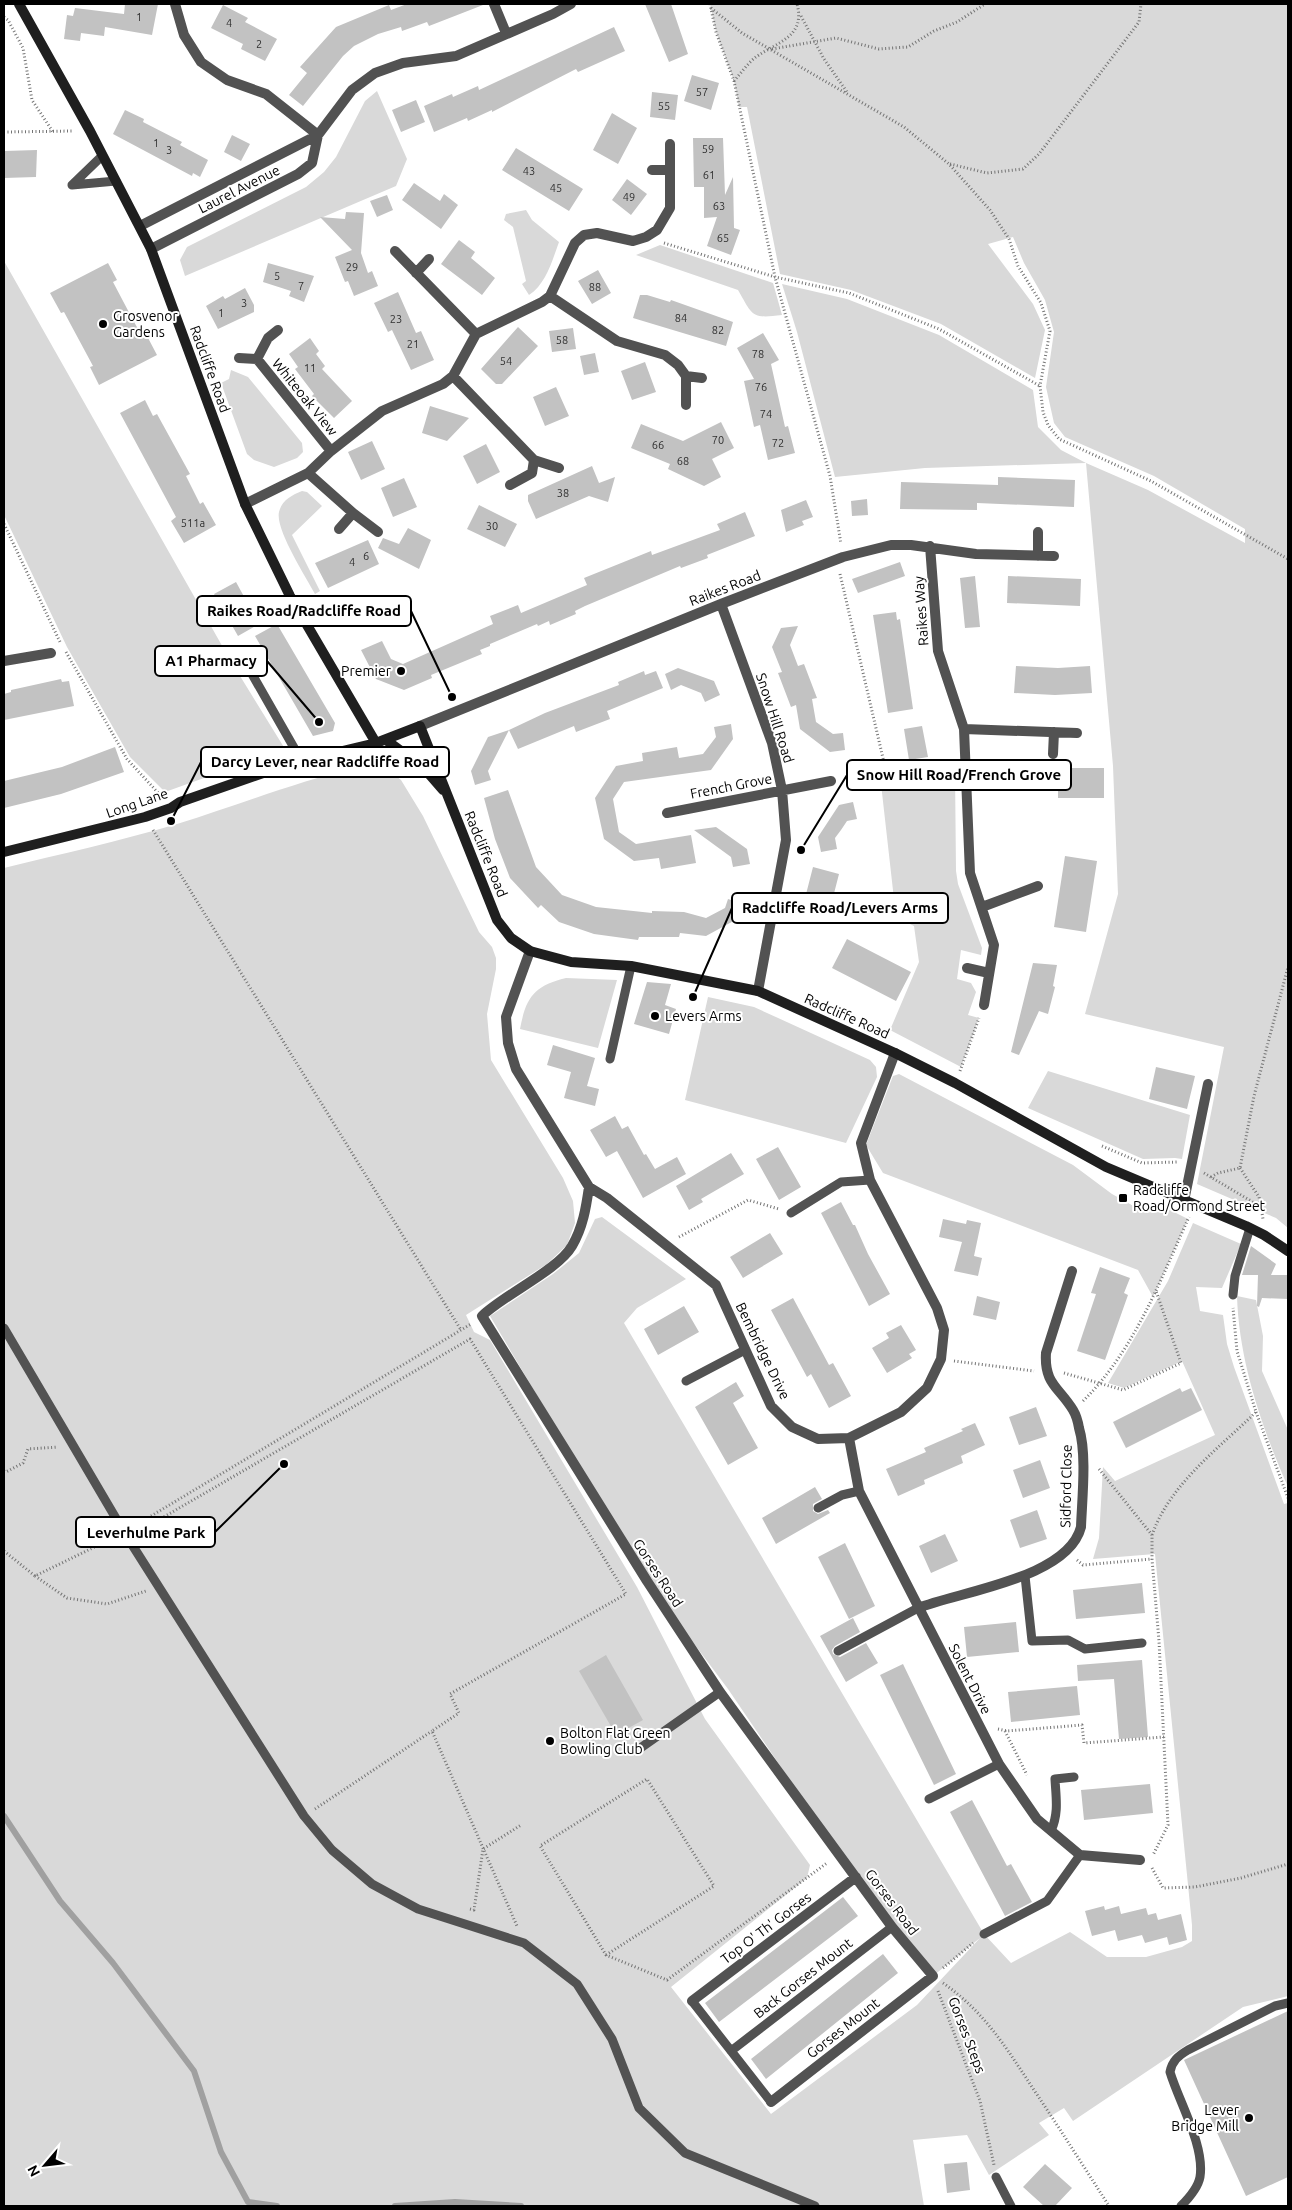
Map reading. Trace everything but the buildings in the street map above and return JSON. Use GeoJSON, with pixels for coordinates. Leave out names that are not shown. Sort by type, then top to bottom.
{"type":"FeatureCollection","features":[{"type":"Feature","properties":{"kind":"main road","name":"Radcliffe Road"},"geometry":{"type":"LineString","coordinates":[[19,4],[90,131],[151,249],[245,504],[290,596],[381,742],[423,767],[449,798]]}},
{"type":"Feature","properties":{"kind":"main road","name":"Radcliffe Road"},"geometry":{"type":"LineString","coordinates":[[420,726],[497,920],[511,938],[530,951],[571,962],[631,966],[758,991],[895,1053],[955,1083],[1106,1167],[1184,1202],[1248,1227],[1288,1251]]}},
{"type":"Feature","properties":{"kind":"main road","name":"Long Lane"},"geometry":{"type":"LineString","coordinates":[[4,852],[146,817],[297,762],[381,742],[420,726]]}},
{"type":"Feature","properties":{"kind":"street"},"geometry":{"type":"LineString","coordinates":[[175,4],[184,36],[201,62],[228,80],[266,94],[318,135]]}},
{"type":"Feature","properties":{"kind":"street"},"geometry":{"type":"LineString","coordinates":[[494,4],[506,33]]}},
{"type":"Feature","properties":{"kind":"street","name":"Laurel Avenue"},"geometry":{"type":"LineString","coordinates":[[151,249],[298,174],[312,163],[318,135],[352,90],[375,73],[403,63],[456,56],[553,14],[571,4]]}},
{"type":"Feature","properties":{"kind":"street","name":"Laurel Avenue"},"geometry":{"type":"LineString","coordinates":[[140,226],[318,135]]}},
{"type":"Feature","properties":{"kind":"street"},"geometry":{"type":"LineString","coordinates":[[395,251],[476,334],[542,302],[550,296],[575,243],[584,235],[597,233],[633,241],[646,237],[657,230],[670,208],[670,144]]}},
{"type":"Feature","properties":{"kind":"street"},"geometry":{"type":"LineString","coordinates":[[652,170],[670,170]]}},
{"type":"Feature","properties":{"kind":"street"},"geometry":{"type":"LineString","coordinates":[[416,272],[429,259]]}},
{"type":"Feature","properties":{"kind":"street"},"geometry":{"type":"LineString","coordinates":[[550,296],[617,341],[665,355],[686,376],[686,405]]}},
{"type":"Feature","properties":{"kind":"street","name":"Whiteoak View"},"geometry":{"type":"LineString","coordinates":[[257,359],[268,338],[278,330]]}},
{"type":"Feature","properties":{"kind":"street","name":"Whiteoak View"},"geometry":{"type":"LineString","coordinates":[[245,504],[308,473],[331,451],[382,411],[443,384],[453,376],[476,334]]}},
{"type":"Feature","properties":{"kind":"street","name":"Whiteoak View"},"geometry":{"type":"LineString","coordinates":[[239,358],[257,359],[331,451]]}},
{"type":"Feature","properties":{"kind":"street"},"geometry":{"type":"LineString","coordinates":[[453,376],[534,460],[560,468]]}},
{"type":"Feature","properties":{"kind":"street"},"geometry":{"type":"LineString","coordinates":[[686,376],[702,378]]}},
{"type":"Feature","properties":{"kind":"street"},"geometry":{"type":"LineString","coordinates":[[510,485],[532,474],[534,460]]}},
{"type":"Feature","properties":{"kind":"street"},"geometry":{"type":"LineString","coordinates":[[308,473],[353,513],[378,532]]}},
{"type":"Feature","properties":{"kind":"street"},"geometry":{"type":"LineString","coordinates":[[339,529],[353,513]]}},
{"type":"Feature","properties":{"kind":"street"},"geometry":{"type":"LineString","coordinates":[[1038,532],[1038,556]]}},
{"type":"Feature","properties":{"kind":"street","name":"Raikes Road"},"geometry":{"type":"LineString","coordinates":[[420,726],[840,558],[890,545],[930,546],[976,554],[1054,556]]}},
{"type":"Feature","properties":{"kind":"street","name":"Raikes Way"},"geometry":{"type":"LineString","coordinates":[[930,546],[938,651],[964,729],[970,873],[994,945],[984,1005]]}},
{"type":"Feature","properties":{"kind":"street","name":"Snow Hill Road"},"geometry":{"type":"LineString","coordinates":[[721,604],[772,743],[782,790],[786,840],[758,991]]}},
{"type":"Feature","properties":{"kind":"street"},"geometry":{"type":"LineString","coordinates":[[4,661],[51,653]]}},
{"type":"Feature","properties":{"kind":"street"},"geometry":{"type":"LineString","coordinates":[[964,729],[1077,733]]}},
{"type":"Feature","properties":{"kind":"street"},"geometry":{"type":"LineString","coordinates":[[1053,754],[1054,732]]}},
{"type":"Feature","properties":{"kind":"street","name":"French Grove"},"geometry":{"type":"LineString","coordinates":[[667,813],[830,781]]}},
{"type":"Feature","properties":{"kind":"street"},"geometry":{"type":"LineString","coordinates":[[982,907],[1038,886]]}},
{"type":"Feature","properties":{"kind":"street","name":"Bembridge Drive"},"geometry":{"type":"LineString","coordinates":[[530,951],[506,1017],[508,1043],[516,1069],[589,1187],[608,1198],[716,1285],[771,1406],[792,1427],[818,1439],[849,1438],[901,1412],[928,1388],[941,1359],[944,1330],[937,1308],[870,1180],[861,1143],[895,1053]]}},
{"type":"Feature","properties":{"kind":"street"},"geometry":{"type":"LineString","coordinates":[[967,968],[989,973]]}},
{"type":"Feature","properties":{"kind":"street"},"geometry":{"type":"LineString","coordinates":[[1184,1202],[1208,1084]]}},
{"type":"Feature","properties":{"kind":"street","name":"Gorses Road"},"geometry":{"type":"LineString","coordinates":[[589,1187],[584,1219],[572,1247],[556,1263],[503,1298],[482,1316],[647,1581],[720,1692],[892,1927],[933,1976]]}},
{"type":"Feature","properties":{"kind":"street"},"geometry":{"type":"LineString","coordinates":[[1047,1371],[1046,1353],[1072,1271]]}},
{"type":"Feature","properties":{"kind":"street","name":"Sidford Close"},"geometry":{"type":"LineString","coordinates":[[918,1608],[937,1600],[1025,1576],[1068,1551],[1079,1538],[1081,1527],[1082,1450],[1080,1430],[1073,1410],[1053,1387],[1047,1371]]}},
{"type":"Feature","properties":{"kind":"street","name":"Solent Drive"},"geometry":{"type":"LineString","coordinates":[[849,1438],[859,1491],[999,1764],[1037,1819],[1080,1855]]}},
{"type":"Feature","properties":{"kind":"street"},"geometry":{"type":"LineString","coordinates":[[1080,1855],[1140,1860]]}},
{"type":"Feature","properties":{"kind":"street","name":"Top O' Th' Gorses"},"geometry":{"type":"LineString","coordinates":[[692,2000],[856,1876]]}},
{"type":"Feature","properties":{"kind":"street","name":"Gorses Mount"},"geometry":{"type":"LineString","coordinates":[[770,2102],[933,1976]]}},
{"type":"Feature","properties":{"kind":"lane"},"geometry":{"type":"LineString","coordinates":[[102,156],[72,185],[116,181]]}},
{"type":"Feature","properties":{"kind":"lane"},"geometry":{"type":"LineString","coordinates":[[248,667],[297,762]]}},
{"type":"Feature","properties":{"kind":"lane"},"geometry":{"type":"LineString","coordinates":[[610,1059],[631,966]]}},
{"type":"Feature","properties":{"kind":"lane"},"geometry":{"type":"LineString","coordinates":[[792,1213],[841,1182],[870,1180]]}},
{"type":"Feature","properties":{"kind":"lane"},"geometry":{"type":"LineString","coordinates":[[1233,1295],[1235,1276],[1248,1227]]}},
{"type":"Feature","properties":{"kind":"lane"},"geometry":{"type":"LineString","coordinates":[[4,1328],[124,1532],[304,1816],[332,1850],[372,1884],[418,1909],[524,1943],[577,1984],[612,2039],[639,2108],[685,2153],[815,2206]]}},
{"type":"Feature","properties":{"kind":"lane"},"geometry":{"type":"LineString","coordinates":[[686,1381],[745,1350]]}},
{"type":"Feature","properties":{"kind":"lane"},"geometry":{"type":"LineString","coordinates":[[818,1508],[842,1495],[859,1491]]}},
{"type":"Feature","properties":{"kind":"lane"},"geometry":{"type":"LineString","coordinates":[[1025,1576],[1032,1641],[1068,1640],[1085,1649],[1142,1643]]}},
{"type":"Feature","properties":{"kind":"lane"},"geometry":{"type":"LineString","coordinates":[[838,1651],[918,1608]]}},
{"type":"Feature","properties":{"kind":"lane"},"geometry":{"type":"LineString","coordinates":[[639,1749],[720,1692]]}},
{"type":"Feature","properties":{"kind":"lane"},"geometry":{"type":"LineString","coordinates":[[929,1799],[999,1764]]}},
{"type":"Feature","properties":{"kind":"lane"},"geometry":{"type":"LineString","coordinates":[[1051,1831],[1058,1811],[1055,1779],[1074,1777]]}},
{"type":"Feature","properties":{"kind":"lane"},"geometry":{"type":"LineString","coordinates":[[984,1934],[1047,1901],[1080,1855]]}},
{"type":"Feature","properties":{"kind":"lane","name":"Back Gorses Mount"},"geometry":{"type":"LineString","coordinates":[[731,2051],[892,1927]]}},
{"type":"Feature","properties":{"kind":"lane"},"geometry":{"type":"LineString","coordinates":[[692,2000],[770,2102]]}},
{"type":"Feature","properties":{"kind":"lane"},"geometry":{"type":"LineString","coordinates":[[1181,2206],[1193,2191],[1200,2178],[1199,2159],[1196,2143],[1170,2072],[1172,2064],[1188,2050],[1275,2006],[1288,2003]]}},
{"type":"Feature","properties":{"kind":"lane"},"geometry":{"type":"LineString","coordinates":[[996,2177],[1011,2206]]}},
{"type":"Feature","properties":{"kind":"path"},"geometry":{"type":"LineString","coordinates":[[797,4],[800,16],[814,42],[848,94]]}},
{"type":"Feature","properties":{"kind":"path"},"geometry":{"type":"LineString","coordinates":[[771,49],[836,38],[879,48],[908,47],[934,31],[957,22],[984,4]]}},
{"type":"Feature","properties":{"kind":"path"},"geometry":{"type":"LineString","coordinates":[[949,164],[987,173],[1023,169],[1039,154],[1139,22],[1141,4]]}},
{"type":"Feature","properties":{"kind":"path"},"geometry":{"type":"LineString","coordinates":[[710,6],[742,33],[904,127],[949,164],[990,210],[1009,239],[1018,266],[1041,303],[1050,331],[1040,386],[1043,412],[1048,426],[1059,439],[1151,481],[1288,558]]}},
{"type":"Feature","properties":{"kind":"path"},"geometry":{"type":"LineString","coordinates":[[710,6],[716,32],[734,81],[776,277],[830,476],[840,558],[886,771],[966,778]]}},
{"type":"Feature","properties":{"kind":"path"},"geometry":{"type":"LineString","coordinates":[[734,81],[755,58],[795,31],[800,16]]}},
{"type":"Feature","properties":{"kind":"path"},"geometry":{"type":"LineString","coordinates":[[4,17],[8,20],[23,48],[32,100],[53,132]]}},
{"type":"Feature","properties":{"kind":"path"},"geometry":{"type":"LineString","coordinates":[[4,132],[90,131]]}},
{"type":"Feature","properties":{"kind":"path"},"geometry":{"type":"LineString","coordinates":[[657,230],[662,242],[776,277],[848,293],[939,329],[1040,386]]}},
{"type":"Feature","properties":{"kind":"path"},"geometry":{"type":"LineString","coordinates":[[4,524],[63,648],[127,759],[176,805]]}},
{"type":"Feature","properties":{"kind":"path"},"geometry":{"type":"LineString","coordinates":[[35,1576],[124,1532],[461,1330],[146,817]]}},
{"type":"Feature","properties":{"kind":"path"},"geometry":{"type":"LineString","coordinates":[[1261,1207],[1259,1197],[1240,1168],[1254,1096],[1288,968]]}},
{"type":"Feature","properties":{"kind":"path"},"geometry":{"type":"LineString","coordinates":[[955,1083],[984,1005]]}},
{"type":"Feature","properties":{"kind":"path"},"geometry":{"type":"LineString","coordinates":[[1211,1177],[1218,1173],[1240,1168]]}},
{"type":"Feature","properties":{"kind":"path"},"geometry":{"type":"LineString","coordinates":[[666,1245],[748,1200],[792,1213]]}},
{"type":"Feature","properties":{"kind":"path"},"geometry":{"type":"LineString","coordinates":[[1073,1410],[1101,1383],[1134,1333],[1156,1290],[1194,1205]]}},
{"type":"Feature","properties":{"kind":"path"},"geometry":{"type":"LineString","coordinates":[[941,1359],[1047,1371],[1123,1390],[1181,1363],[1156,1290]]}},
{"type":"Feature","properties":{"kind":"path"},"geometry":{"type":"LineString","coordinates":[[1233,1295],[1233,1324],[1238,1350],[1256,1412],[1288,1498]]}},
{"type":"Feature","properties":{"kind":"path"},"geometry":{"type":"LineString","coordinates":[[151,1547],[146,1538],[150,1525],[470,1339],[626,1594],[450,1694],[459,1713],[304,1816]]}},
{"type":"Feature","properties":{"kind":"path"},"geometry":{"type":"LineString","coordinates":[[1152,1535],[1166,1504],[1186,1479],[1256,1412]]}},
{"type":"Feature","properties":{"kind":"path"},"geometry":{"type":"LineString","coordinates":[[4,1470],[6,1472],[23,1463],[28,1449],[74,1446]]}},
{"type":"Feature","properties":{"kind":"path"},"geometry":{"type":"LineString","coordinates":[[4,1550],[35,1576],[67,1598],[107,1604],[158,1586]]}},
{"type":"Feature","properties":{"kind":"path"},"geometry":{"type":"LineString","coordinates":[[1068,1551],[1083,1565],[1152,1559]]}},
{"type":"Feature","properties":{"kind":"path"},"geometry":{"type":"LineString","coordinates":[[978,1725],[1007,1731],[1082,1725],[1084,1743],[1164,1737]]}},
{"type":"Feature","properties":{"kind":"path"},"geometry":{"type":"LineString","coordinates":[[432,1731],[524,1943]]}},
{"type":"Feature","properties":{"kind":"path"},"geometry":{"type":"LineString","coordinates":[[606,1955],[714,1886],[647,1779],[540,1846],[606,1955],[667,1980],[840,1854]]}},
{"type":"Feature","properties":{"kind":"path"},"geometry":{"type":"LineString","coordinates":[[465,1908],[474,1910],[483,1849],[522,1825]]}},
{"type":"Feature","properties":{"kind":"path"},"geometry":{"type":"LineString","coordinates":[[1140,1860],[1150,1862],[1163,1888],[1195,1887],[1242,1878],[1288,1864]]}},
{"type":"Feature","properties":{"kind":"path"},"geometry":{"type":"LineString","coordinates":[[984,1934],[933,1976],[965,1998],[986,2020],[1053,2118],[1109,2206]]}},
{"type":"Feature","properties":{"kind":"path","name":"Gorses Steps"},"geometry":{"type":"LineString","coordinates":[[933,1976],[980,2101],[996,2177]]}},
{"type":"Feature","properties":{"kind":"shaded area"},"geometry":{"type":"Polygon","coordinates":[[[710,4],[1288,4],[1288,1228],[1276,1218],[1197,1184],[1224,1047],[1085,1014],[1118,894],[1113,766],[1086,463],[1148,490],[1245,543],[1245,529],[1154,476],[1065,437],[1054,423],[1046,387],[1054,332],[1045,300],[1024,263],[1013,237],[988,244],[1033,304],[1045,330],[1035,378],[941,324],[851,290],[780,274],[747,107],[739,107],[734,81],[716,32],[710,4]]]}},
{"type":"Feature","properties":{"kind":"shaded area"},"geometry":{"type":"Polygon","coordinates":[[[377,91],[407,159],[396,186],[185,276],[180,260],[187,247],[306,187],[324,172],[336,157],[365,101],[377,91]]]}},
{"type":"Feature","properties":{"kind":"shaded area"},"geometry":{"type":"Polygon","coordinates":[[[526,210],[532,220],[559,242],[544,278],[540,285],[529,295],[522,284],[526,281],[513,227],[504,220],[506,214],[526,210]]]}},
{"type":"Feature","properties":{"kind":"shaded area"},"geometry":{"type":"Polygon","coordinates":[[[660,245],[773,283],[782,315],[758,316],[750,310],[738,290],[636,255],[660,245]]]}},
{"type":"Feature","properties":{"kind":"shaded area"},"geometry":{"type":"Polygon","coordinates":[[[4,261],[229,658],[285,749],[165,792],[130,757],[67,647],[4,515],[4,261]]]}},
{"type":"Feature","properties":{"kind":"shaded area"},"geometry":{"type":"Polygon","coordinates":[[[782,284],[847,299],[939,335],[1033,390],[1038,427],[1061,450],[1086,463],[925,468],[835,477],[797,332],[782,284]]]}},
{"type":"Feature","properties":{"kind":"shaded area"},"geometry":{"type":"Polygon","coordinates":[[[231,370],[248,377],[302,443],[303,452],[297,458],[274,467],[254,460],[247,454],[221,383],[229,379],[231,370]]]}},
{"type":"Feature","properties":{"kind":"shaded area"},"geometry":{"type":"Polygon","coordinates":[[[302,491],[307,492],[322,506],[292,535],[320,591],[315,594],[286,541],[279,520],[282,504],[291,496],[302,491]]]}},
{"type":"Feature","properties":{"kind":"shaded area"},"geometry":{"type":"Polygon","coordinates":[[[879,766],[955,772],[956,871],[958,884],[982,948],[981,955],[961,950],[957,979],[971,983],[976,992],[968,1015],[979,1018],[961,1067],[890,1030],[919,962],[914,926],[896,917],[879,766]]]}},
{"type":"Feature","properties":{"kind":"shaded area"},"geometry":{"type":"Polygon","coordinates":[[[358,767],[385,767],[401,780],[423,816],[479,932],[492,947],[496,958],[496,969],[487,1014],[491,1060],[563,1178],[573,1201],[575,1223],[567,1245],[547,1264],[466,1315],[474,1332],[490,1340],[637,1587],[705,1719],[810,1865],[807,1878],[671,1987],[771,2114],[917,2005],[980,1938],[933,1976],[840,1854],[728,1689],[647,1581],[490,1316],[553,1274],[579,1253],[595,1219],[602,1217],[686,1279],[637,1308],[624,1323],[984,1934],[1011,1963],[1070,1932],[1107,1957],[1146,1957],[1182,1947],[1192,1941],[1192,1925],[1155,1554],[1093,1559],[1099,1538],[1103,1467],[1115,1481],[1215,1435],[1182,1361],[1124,1388],[1108,1383],[1168,1281],[1193,1223],[1241,1244],[1222,1288],[1196,1287],[1200,1311],[1223,1315],[1227,1344],[1234,1367],[1284,1504],[1288,1503],[1288,1996],[1243,2007],[1073,2121],[1064,2108],[1039,2123],[1049,2135],[989,2175],[967,2135],[913,2140],[924,2206],[4,2206],[4,868],[156,830],[358,767]]]}},
{"type":"Feature","properties":{"kind":"shaded area"},"geometry":{"type":"Polygon","coordinates":[[[566,978],[617,980],[598,1048],[520,1029],[525,1009],[533,994],[546,985],[566,978]]]}},
{"type":"Feature","properties":{"kind":"shaded area"},"geometry":{"type":"Polygon","coordinates":[[[708,997],[754,1007],[870,1060],[876,1067],[877,1077],[846,1143],[685,1100],[708,997]]]}},
{"type":"Feature","properties":{"kind":"shaded area"},"geometry":{"type":"Polygon","coordinates":[[[1048,1071],[1190,1115],[1182,1159],[1143,1159],[1028,1108],[1048,1071]]]}},
{"type":"Feature","properties":{"kind":"shaded area"},"geometry":{"type":"Polygon","coordinates":[[[899,1074],[1073,1165],[1112,1194],[1146,1213],[1168,1209],[1188,1219],[1153,1297],[1138,1270],[883,1173],[866,1145],[893,1076],[899,1074]]]}},
{"type":"Feature","properties":{"kind":"shaded area"},"geometry":{"type":"Polygon","coordinates":[[[1237,1296],[1256,1300],[1263,1336],[1262,1371],[1288,1430],[1288,1487],[1269,1442],[1247,1370],[1242,1345],[1237,1296]]]}},
{"type":"Feature","properties":{"kind":"waterway"},"geometry":{"type":"LineString","coordinates":[[4,1816],[60,1901],[113,1963],[194,2071],[221,2152],[248,2202],[277,2206]]}},
{"type":"Feature","properties":{"kind":"waterway"},"geometry":{"type":"LineString","coordinates":[[395,2206],[455,2202],[521,2206]]}},
{"type":"Feature","properties":{"kind":"place","name":"Grosvenor Gardens"},"geometry":{"type":"Point","coordinates":[103,324]}},
{"type":"Feature","properties":{"kind":"place","name":"Premier"},"geometry":{"type":"Point","coordinates":[401,671]}},
{"type":"Feature","properties":{"kind":"place","name":"Raikes Road/Radcliffe Road"},"geometry":{"type":"Point","coordinates":[452,697]}},
{"type":"Feature","properties":{"kind":"place","name":"A1 Pharmacy"},"geometry":{"type":"Point","coordinates":[319,722]}},
{"type":"Feature","properties":{"kind":"place","name":"Darcy Lever, near Radcliffe Road"},"geometry":{"type":"Point","coordinates":[171,821]}},
{"type":"Feature","properties":{"kind":"place","name":"Snow Hill Road/French Grove"},"geometry":{"type":"Point","coordinates":[801,850]}},
{"type":"Feature","properties":{"kind":"place","name":"Radcliffe Road/Levers Arms"},"geometry":{"type":"Point","coordinates":[693,997]}},
{"type":"Feature","properties":{"kind":"place","name":"Levers Arms"},"geometry":{"type":"Point","coordinates":[655,1016]}},
{"type":"Feature","properties":{"kind":"place","name":"Radcliffe Road/Ormond Street"},"geometry":{"type":"Point","coordinates":[1123,1198]}},
{"type":"Feature","properties":{"kind":"place","name":"Leverhulme Park"},"geometry":{"type":"Point","coordinates":[284,1464]}},
{"type":"Feature","properties":{"kind":"place","name":"Bolton Flat Green Bowling Club"},"geometry":{"type":"Point","coordinates":[550,1741]}},
{"type":"Feature","properties":{"kind":"place","name":"Lever Bridge Mill"},"geometry":{"type":"Point","coordinates":[1249,2118]}}]}
